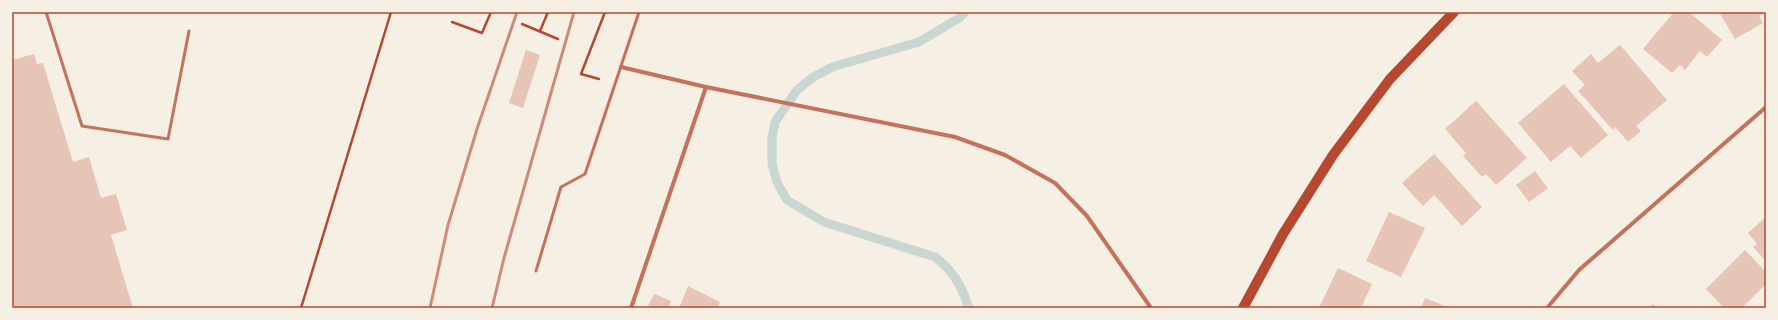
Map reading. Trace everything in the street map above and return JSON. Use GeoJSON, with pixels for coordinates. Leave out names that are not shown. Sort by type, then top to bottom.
{"type":"FeatureCollection","features":[{"type":"Feature","properties":{"kind":"main road"},"geometry":{"type":"LineString","coordinates":[[1243,308],[1284,234],[1333,155],[1390,78],[1454,12]]}},
{"type":"Feature","properties":{"kind":"street"},"geometry":{"type":"LineString","coordinates":[[621,67],[706,87],[955,137],[1005,155],[1055,183],[1087,216],[1151,308]]}},
{"type":"Feature","properties":{"kind":"street"},"geometry":{"type":"LineString","coordinates":[[631,308],[706,87]]}},
{"type":"Feature","properties":{"kind":"street"},"geometry":{"type":"LineString","coordinates":[[1547,308],[1579,270],[1766,107]]}},
{"type":"Feature","properties":{"kind":"lane"},"geometry":{"type":"LineString","coordinates":[[46,12],[82,126],[168,139],[189,31]]}},
{"type":"Feature","properties":{"kind":"lane"},"geometry":{"type":"LineString","coordinates":[[536,271],[561,187],[584,174],[639,12]]}},
{"type":"Feature","properties":{"kind":"path"},"geometry":{"type":"LineString","coordinates":[[301,308],[391,12]]}},
{"type":"Feature","properties":{"kind":"path"},"geometry":{"type":"LineString","coordinates":[[452,22],[482,33],[491,12]]}},
{"type":"Feature","properties":{"kind":"path"},"geometry":{"type":"LineString","coordinates":[[540,31],[548,12]]}},
{"type":"Feature","properties":{"kind":"path"},"geometry":{"type":"LineString","coordinates":[[581,74],[605,12]]}},
{"type":"Feature","properties":{"kind":"path"},"geometry":{"type":"LineString","coordinates":[[522,24],[558,39]]}},
{"type":"Feature","properties":{"kind":"building"},"geometry":{"type":"Polygon","coordinates":[[[1674,12],[1689,12],[1722,40],[1707,57],[1700,51],[1685,70],[1680,65],[1672,73],[1643,49],[1674,12]]]}},
{"type":"Feature","properties":{"kind":"building"},"geometry":{"type":"Polygon","coordinates":[[[1719,12],[1766,12],[1759,16],[1763,23],[1735,39],[1719,12]]]}},
{"type":"Feature","properties":{"kind":"building"},"geometry":{"type":"Polygon","coordinates":[[[1620,45],[1667,100],[1636,126],[1641,131],[1628,142],[1615,127],[1613,130],[1578,91],[1585,85],[1572,71],[1591,54],[1598,63],[1620,45]]]}},
{"type":"Feature","properties":{"kind":"building"},"geometry":{"type":"Polygon","coordinates":[[[526,50],[540,55],[523,108],[509,103],[526,50]]]}},
{"type":"Feature","properties":{"kind":"building"},"geometry":{"type":"Polygon","coordinates":[[[34,54],[37,64],[43,63],[73,162],[89,157],[101,198],[116,194],[127,230],[111,235],[133,308],[12,308],[12,60],[34,54]]]}},
{"type":"Feature","properties":{"kind":"building"},"geometry":{"type":"Polygon","coordinates":[[[1564,84],[1608,135],[1581,158],[1570,146],[1551,162],[1518,123],[1564,84]]]}},
{"type":"Feature","properties":{"kind":"building"},"geometry":{"type":"Polygon","coordinates":[[[1476,101],[1527,158],[1496,185],[1486,174],[1482,177],[1463,156],[1466,153],[1445,129],[1476,101]]]}},
{"type":"Feature","properties":{"kind":"building"},"geometry":{"type":"Polygon","coordinates":[[[1434,154],[1482,207],[1462,226],[1434,195],[1423,206],[1402,183],[1434,154]]]}},
{"type":"Feature","properties":{"kind":"building"},"geometry":{"type":"Polygon","coordinates":[[[1535,171],[1548,188],[1529,202],[1516,185],[1535,171]]]}},
{"type":"Feature","properties":{"kind":"building"},"geometry":{"type":"Polygon","coordinates":[[[1389,212],[1425,228],[1401,277],[1366,261],[1389,212]]]}},
{"type":"Feature","properties":{"kind":"building"},"geometry":{"type":"Polygon","coordinates":[[[1766,217],[1766,261],[1753,247],[1757,244],[1748,233],[1766,217]]]}},
{"type":"Feature","properties":{"kind":"building"},"geometry":{"type":"Polygon","coordinates":[[[1745,250],[1766,272],[1766,284],[1742,308],[1724,308],[1706,289],[1745,250]]]}},
{"type":"Feature","properties":{"kind":"building"},"geometry":{"type":"Polygon","coordinates":[[[1338,268],[1372,284],[1361,308],[1319,308],[1338,268]]]}},
{"type":"Feature","properties":{"kind":"building"},"geometry":{"type":"Polygon","coordinates":[[[688,286],[720,302],[717,308],[679,308],[688,286]]]}},
{"type":"Feature","properties":{"kind":"building"},"geometry":{"type":"Polygon","coordinates":[[[654,294],[671,301],[668,308],[647,308],[654,294]]]}},
{"type":"Feature","properties":{"kind":"building"},"geometry":{"type":"Polygon","coordinates":[[[1425,298],[1450,308],[1421,308],[1425,298]]]}},
{"type":"Feature","properties":{"kind":"building"},"geometry":{"type":"Polygon","coordinates":[[[1653,304],[1657,308],[1649,308],[1653,304]]]}},
{"type":"Feature","properties":{"kind":"waterway"},"geometry":{"type":"LineString","coordinates":[[965,12],[959,18],[919,42],[832,67],[812,78],[797,90],[775,122],[772,138],[772,164],[777,182],[787,200],[824,222],[935,257],[952,273],[969,308]]}},
{"type":"Feature","properties":{"kind":"railway"},"geometry":{"type":"LineString","coordinates":[[430,308],[448,225],[477,129],[517,12]]}},
{"type":"Feature","properties":{"kind":"railway"},"geometry":{"type":"LineString","coordinates":[[492,308],[504,258],[574,12]]}}]}
